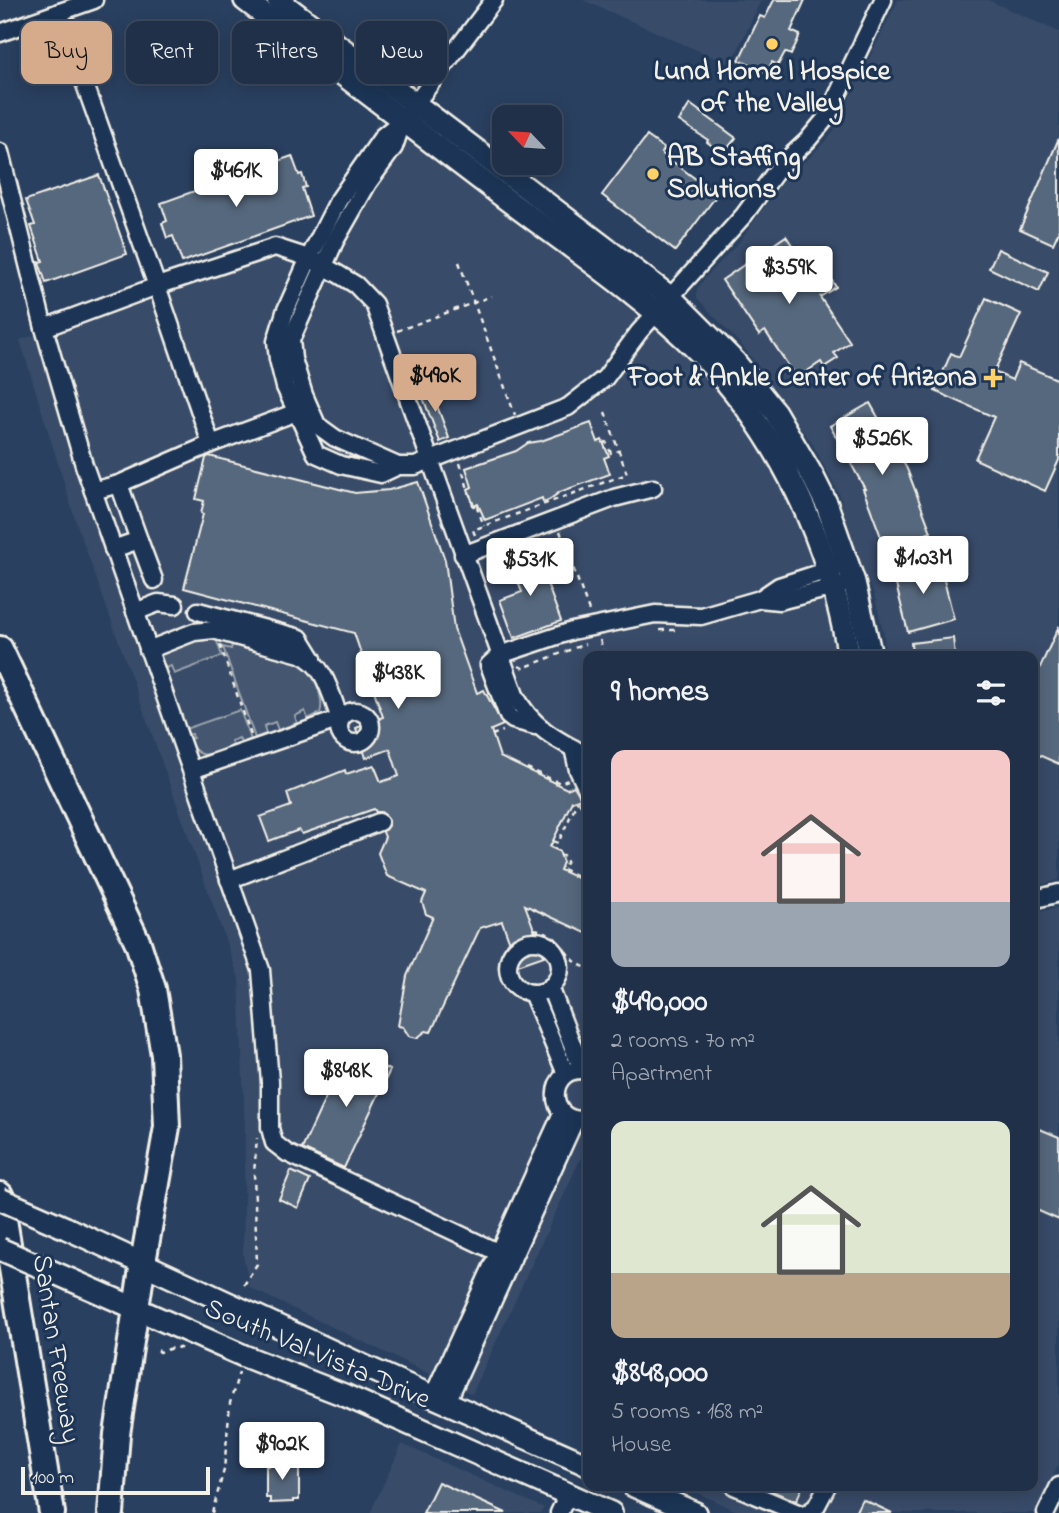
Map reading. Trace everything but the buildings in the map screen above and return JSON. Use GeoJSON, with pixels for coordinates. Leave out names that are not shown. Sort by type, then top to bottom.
{"type":"FeatureCollection","features":[{"type":"Feature","properties":{"kind":"highway"},"geometry":{"type":"LineString","coordinates":[[0,649],[138,943],[153,989],[164,1055],[167,1127],[117,1434],[111,1513]]}},
{"type":"Feature","properties":{"kind":"highway","name":"Santan Freeway"},"geometry":{"type":"LineString","coordinates":[[0,1197],[52,1513]]}},
{"type":"Feature","properties":{"kind":"main road"},"geometry":{"type":"LineString","coordinates":[[245,0],[409,112],[735,362],[775,412],[821,492],[842,575],[868,651]]}},
{"type":"Feature","properties":{"kind":"main road"},"geometry":{"type":"LineString","coordinates":[[278,0],[409,112]]}},
{"type":"Feature","properties":{"kind":"main road"},"geometry":{"type":"LineString","coordinates":[[842,575],[849,651]]}},
{"type":"Feature","properties":{"kind":"main road","name":"South Val Vista Drive"},"geometry":{"type":"LineString","coordinates":[[0,1197],[440,1399],[583,1458]]}},
{"type":"Feature","properties":{"kind":"main road","name":"South Val Vista Drive"},"geometry":{"type":"LineString","coordinates":[[0,1249],[137,1308],[237,1366],[344,1395],[578,1502],[611,1513]]}},
{"type":"Feature","properties":{"kind":"main road"},"geometry":{"type":"LineString","coordinates":[[578,1502],[583,1475]]}},
{"type":"Feature","properties":{"kind":"main road"},"geometry":{"type":"LineString","coordinates":[[645,1491],[695,1513]]}},
{"type":"Feature","properties":{"kind":"street"},"geometry":{"type":"LineString","coordinates":[[0,33],[93,0]]}},
{"type":"Feature","properties":{"kind":"street"},"geometry":{"type":"LineString","coordinates":[[397,466],[381,474],[341,465],[316,454],[302,410],[291,340],[331,213],[383,136],[409,112],[494,0]]}},
{"type":"Feature","properties":{"kind":"street"},"geometry":{"type":"LineString","coordinates":[[302,410],[335,438],[397,466],[415,466],[568,407],[605,378],[663,305],[744,215],[780,166],[807,141],[827,117],[883,0]]}},
{"type":"Feature","properties":{"kind":"street"},"geometry":{"type":"LineString","coordinates":[[59,12],[211,444]]}},
{"type":"Feature","properties":{"kind":"street"},"geometry":{"type":"LineString","coordinates":[[0,152],[76,442],[264,981],[270,1128],[274,1143],[291,1154],[506,1256]]}},
{"type":"Feature","properties":{"kind":"street"},"geometry":{"type":"LineString","coordinates":[[44,328],[157,286],[275,247],[316,262],[356,285],[374,304],[503,662]]}},
{"type":"Feature","properties":{"kind":"street"},"geometry":{"type":"LineString","coordinates":[[93,491],[120,484],[211,444],[302,410]]}},
{"type":"Feature","properties":{"kind":"street"},"geometry":{"type":"LineString","coordinates":[[120,484],[154,580]]}},
{"type":"Feature","properties":{"kind":"street"},"geometry":{"type":"LineString","coordinates":[[461,548],[653,488]]}},
{"type":"Feature","properties":{"kind":"street"},"geometry":{"type":"LineString","coordinates":[[113,549],[139,540]]}},
{"type":"Feature","properties":{"kind":"street"},"geometry":{"type":"LineString","coordinates":[[583,753],[538,727],[508,716],[489,665],[503,662],[572,631],[597,633],[656,614],[701,616],[760,599],[779,586],[842,575]]}},
{"type":"Feature","properties":{"kind":"street"},"geometry":{"type":"LineString","coordinates":[[135,612],[158,603],[175,605]]}},
{"type":"Feature","properties":{"kind":"street"},"geometry":{"type":"LineString","coordinates":[[192,770],[340,719],[320,671],[300,638],[198,611]]}},
{"type":"Feature","properties":{"kind":"street"},"geometry":{"type":"LineString","coordinates":[[148,650],[194,632],[215,630],[313,659]]}},
{"type":"Feature","properties":{"kind":"street"},"geometry":{"type":"LineString","coordinates":[[573,748],[581,797]]}},
{"type":"Feature","properties":{"kind":"street"},"geometry":{"type":"LineString","coordinates":[[229,880],[379,822]]}},
{"type":"Feature","properties":{"kind":"street"},"geometry":{"type":"LineString","coordinates":[[1038,898],[1059,893]]}},
{"type":"Feature","properties":{"kind":"street"},"geometry":{"type":"LineString","coordinates":[[540,942],[552,948],[560,968],[550,987],[532,993],[517,987],[509,972],[510,956],[520,945],[540,942]]}},
{"type":"Feature","properties":{"kind":"street"},"geometry":{"type":"LineString","coordinates":[[550,987],[583,1065]]}},
{"type":"Feature","properties":{"kind":"street"},"geometry":{"type":"LineString","coordinates":[[532,993],[566,1074]]}},
{"type":"Feature","properties":{"kind":"street"},"geometry":{"type":"LineString","coordinates":[[440,1399],[506,1256],[575,1117],[558,1107],[555,1093],[561,1079],[566,1074],[583,1070]]}},
{"type":"Feature","properties":{"kind":"street"},"geometry":{"type":"LineString","coordinates":[[1046,1513],[1059,1486]]}},
{"type":"Feature","properties":{"kind":"street"},"geometry":{"type":"LineString","coordinates":[[746,1491],[798,1513]]}},
{"type":"Feature","properties":{"kind":"street"},"geometry":{"type":"LineString","coordinates":[[806,1513],[815,1491]]}},
{"type":"Feature","properties":{"kind":"street"},"geometry":{"type":"LineString","coordinates":[[806,1513],[816,1507],[824,1491]]}},
{"type":"Feature","properties":{"kind":"path"},"geometry":{"type":"LineString","coordinates":[[459,262],[520,427]]}},
{"type":"Feature","properties":{"kind":"path"},"geometry":{"type":"LineString","coordinates":[[394,332],[492,296]]}},
{"type":"Feature","properties":{"kind":"path"},"geometry":{"type":"LineString","coordinates":[[461,548],[475,535],[473,530],[627,474],[605,412]]}},
{"type":"Feature","properties":{"kind":"path"},"geometry":{"type":"LineString","coordinates":[[604,443],[606,442],[611,453],[619,450]]}},
{"type":"Feature","properties":{"kind":"path"},"geometry":{"type":"LineString","coordinates":[[455,452],[474,508],[477,507],[484,526]]}},
{"type":"Feature","properties":{"kind":"path"},"geometry":{"type":"LineString","coordinates":[[549,501],[603,651]]}},
{"type":"Feature","properties":{"kind":"path"},"geometry":{"type":"LineString","coordinates":[[656,629],[684,629]]}},
{"type":"Feature","properties":{"kind":"path"},"geometry":{"type":"LineString","coordinates":[[215,630],[255,748]]}},
{"type":"Feature","properties":{"kind":"path"},"geometry":{"type":"LineString","coordinates":[[503,662],[523,668],[597,633],[608,637]]}},
{"type":"Feature","properties":{"kind":"path"},"geometry":{"type":"LineString","coordinates":[[492,735],[509,729]]}},
{"type":"Feature","properties":{"kind":"path"},"geometry":{"type":"LineString","coordinates":[[527,768],[560,783],[572,778]]}},
{"type":"Feature","properties":{"kind":"path"},"geometry":{"type":"LineString","coordinates":[[553,841],[558,843],[581,797]]}},
{"type":"Feature","properties":{"kind":"path"},"geometry":{"type":"LineString","coordinates":[[561,856],[564,855],[567,861],[563,869],[583,879]]}},
{"type":"Feature","properties":{"kind":"path"},"geometry":{"type":"LineString","coordinates":[[534,929],[554,936],[574,963],[583,966]]}},
{"type":"Feature","properties":{"kind":"path"},"geometry":{"type":"LineString","coordinates":[[244,1284],[257,1264],[254,1173],[257,1136]]}},
{"type":"Feature","properties":{"kind":"path"},"geometry":{"type":"LineString","coordinates":[[158,1350],[160,1352],[175,1347],[192,1350]]}},
{"type":"Feature","properties":{"kind":"path"},"geometry":{"type":"LineString","coordinates":[[212,1513],[228,1450],[230,1403],[237,1366]]}},
{"type":"Feature","properties":{"kind":"shaded area"},"geometry":{"type":"Polygon","coordinates":[[[583,0],[761,0],[731,65],[583,0]]]}},
{"type":"Feature","properties":{"kind":"shaded area"},"geometry":{"type":"Polygon","coordinates":[[[898,0],[988,0],[1059,32],[1059,880],[1038,886],[1038,651],[885,651],[884,635],[874,594],[851,542],[840,496],[812,443],[744,348],[697,298],[697,289],[704,279],[739,242],[786,177],[832,134],[898,0]]]}},
{"type":"Feature","properties":{"kind":"shaded area"},"geometry":{"type":"Polygon","coordinates":[[[381,117],[676,344],[711,381],[751,431],[778,477],[805,531],[831,618],[835,651],[583,651],[583,1153],[472,1394],[250,1288],[243,1255],[245,1130],[239,978],[76,522],[20,340],[304,246],[381,117]]]}},
{"type":"Feature","properties":{"kind":"shaded area"},"geometry":{"type":"Polygon","coordinates":[[[215,636],[222,656],[174,674],[171,666],[163,669],[161,653],[187,641],[215,636]]]}},
{"type":"Feature","properties":{"kind":"shaded area"},"geometry":{"type":"Polygon","coordinates":[[[233,642],[301,660],[310,670],[317,685],[321,700],[320,713],[308,719],[305,711],[295,716],[297,723],[278,730],[275,722],[264,726],[266,734],[255,738],[223,647],[231,649],[233,642]]]}},
{"type":"Feature","properties":{"kind":"shaded area"},"geometry":{"type":"Polygon","coordinates":[[[240,710],[251,740],[241,743],[239,738],[231,741],[233,746],[207,754],[197,752],[192,747],[188,739],[193,738],[192,734],[187,735],[185,729],[240,710]]]}},
{"type":"Feature","properties":{"kind":"shaded area"},"geometry":{"type":"Polygon","coordinates":[[[1059,907],[1059,1464],[1036,1513],[741,1513],[693,1491],[1038,1491],[1038,912],[1059,907]]]}},
{"type":"Feature","properties":{"kind":"shaded area"},"geometry":{"type":"Polygon","coordinates":[[[402,1444],[544,1508],[540,1513],[370,1513],[402,1444]]]}},
{"type":"Feature","properties":{"kind":"place","name":"Lund Home | Hospice of the Valley"},"geometry":{"type":"Point","coordinates":[772,44]}},
{"type":"Feature","properties":{"kind":"place","name":"AB Staffing Solutions"},"geometry":{"type":"Point","coordinates":[653,174]}},
{"type":"Feature","properties":{"kind":"place","name":"Foot & Ankle Center of Arizona"},"geometry":{"type":"Point","coordinates":[993,378]}}]}
